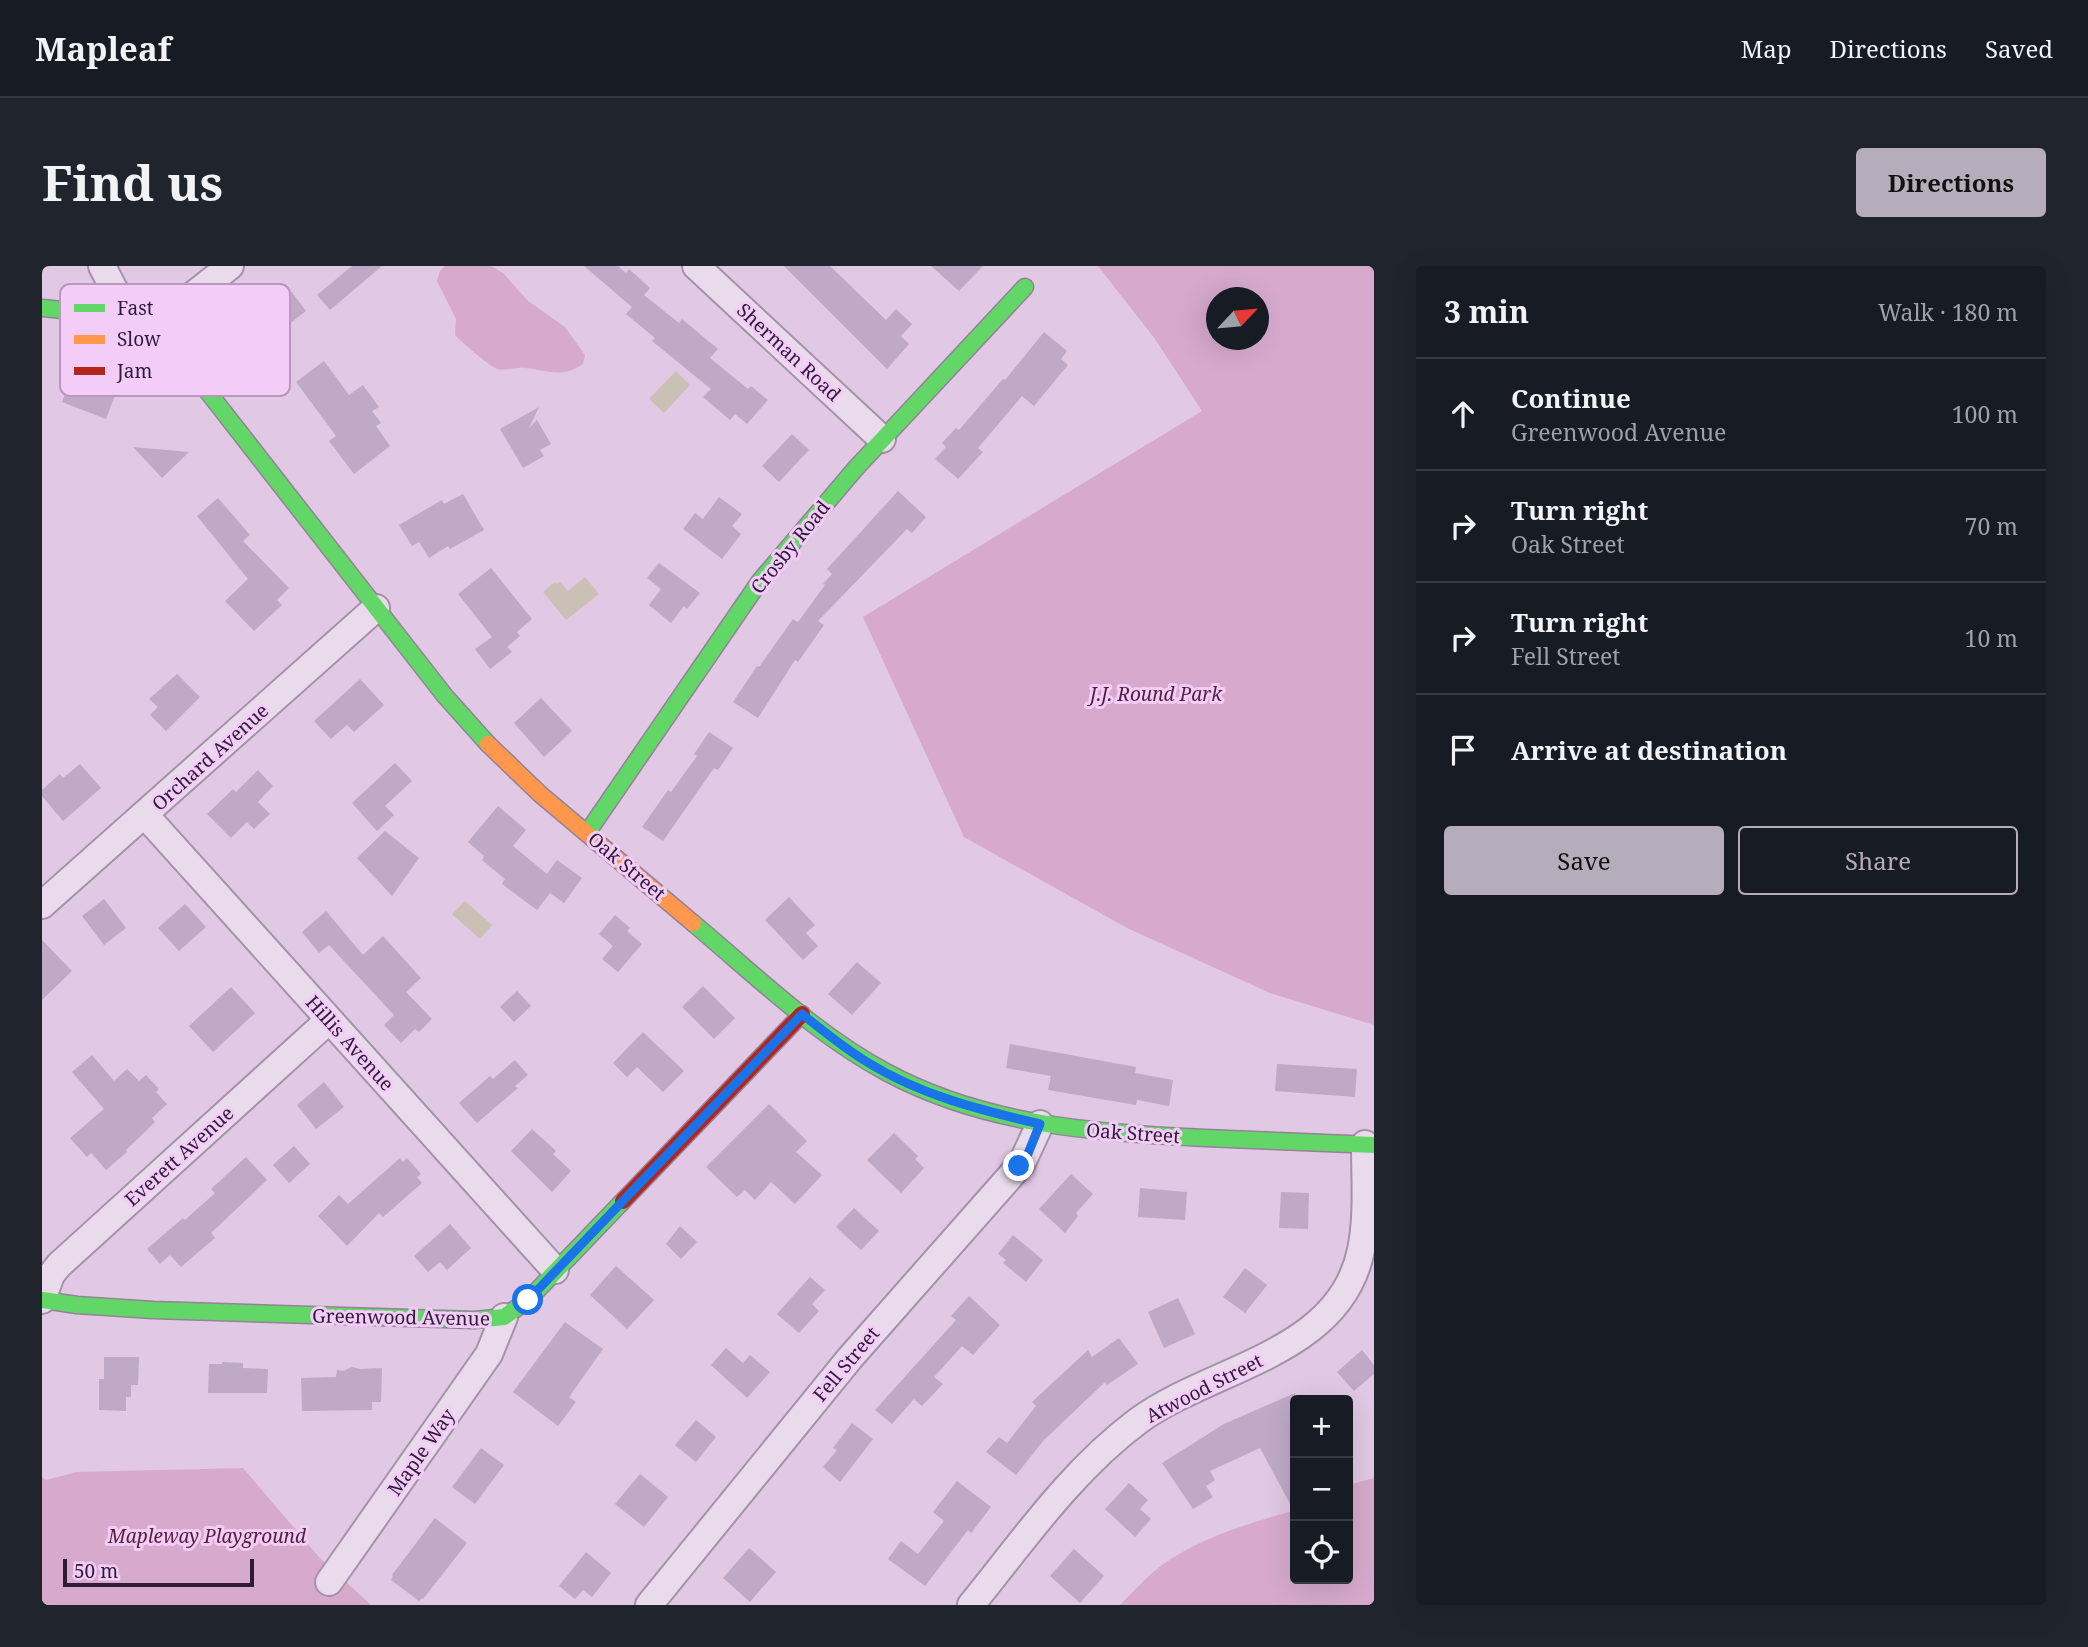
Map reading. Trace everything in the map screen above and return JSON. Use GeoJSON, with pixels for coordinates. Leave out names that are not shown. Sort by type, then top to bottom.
{"type":"FeatureCollection","features":[{"type":"Feature","properties":{"kind":"street"},"geometry":{"type":"LineString","coordinates":[[102,266],[111,284]]}},
{"type":"Feature","properties":{"kind":"street"},"geometry":{"type":"LineString","coordinates":[[207,284],[230,266]]}},
{"type":"Feature","properties":{"kind":"street","name":"Sherman Road"},"geometry":{"type":"LineString","coordinates":[[696,266],[882,439]]}},
{"type":"Feature","properties":{"kind":"street","name":"Crosby Road"},"geometry":{"type":"LineString","coordinates":[[587,833],[760,581],[882,439],[1025,286]]}},
{"type":"Feature","properties":{"kind":"street","name":"Oak Street"},"geometry":{"type":"LineString","coordinates":[[42,308],[60,310]]}},
{"type":"Feature","properties":{"kind":"street","name":"Oak Street"},"geometry":{"type":"LineString","coordinates":[[211,396],[376,608],[480,736],[540,794],[849,1051],[900,1080],[967,1106],[1040,1124],[1122,1134],[1370,1145]]}},
{"type":"Feature","properties":{"kind":"street","name":"Orchard Avenue"},"geometry":{"type":"LineString","coordinates":[[45,896],[145,815],[376,608]]}},
{"type":"Feature","properties":{"kind":"street","name":"Hillis Avenue"},"geometry":{"type":"LineString","coordinates":[[145,815],[555,1270]]}},
{"type":"Feature","properties":{"kind":"street","name":"Greenwood Avenue"},"geometry":{"type":"LineString","coordinates":[[42,1300],[153,1310],[475,1320],[504,1317],[523,1305],[802,1014]]}},
{"type":"Feature","properties":{"kind":"street","name":"Everett Avenue"},"geometry":{"type":"LineString","coordinates":[[42,1300],[51,1275],[59,1265],[328,1020]]}},
{"type":"Feature","properties":{"kind":"street","name":"Fell Street"},"geometry":{"type":"LineString","coordinates":[[649,1605],[850,1358],[1022,1163],[1040,1124]]}},
{"type":"Feature","properties":{"kind":"street","name":"Atwood Street"},"geometry":{"type":"LineString","coordinates":[[971,1605],[1074,1479],[1113,1440],[1139,1420],[1177,1397],[1290,1345],[1333,1306],[1354,1275],[1362,1248],[1370,1145]]}},
{"type":"Feature","properties":{"kind":"street","name":"Maple Way"},"geometry":{"type":"LineString","coordinates":[[329,1582],[489,1354],[504,1317]]}},
{"type":"Feature","properties":{"kind":"green space"},"geometry":{"type":"Polygon","coordinates":[[[445,266],[491,266],[503,273],[528,301],[565,327],[585,355],[583,364],[568,371],[554,372],[525,368],[497,369],[489,364],[455,335],[456,319],[437,281],[445,266]]]}},
{"type":"Feature","properties":{"kind":"green space","name":"J.J. Round Park"},"geometry":{"type":"Polygon","coordinates":[[[1098,266],[1374,266],[1374,1025],[1270,993],[1127,928],[964,837],[863,617],[1202,411],[1155,339],[1098,266]]]}},
{"type":"Feature","properties":{"kind":"green space","name":"Mapleway Playground"},"geometry":{"type":"Polygon","coordinates":[[[243,1468],[319,1557],[371,1605],[42,1605],[42,1477],[46,1480],[77,1472],[243,1468]]]}},
{"type":"Feature","properties":{"kind":"green space"},"geometry":{"type":"Polygon","coordinates":[[[1374,1478],[1374,1605],[1120,1605],[1151,1574],[1184,1551],[1220,1534],[1290,1511],[1290,1584],[1353,1584],[1353,1484],[1374,1478]]]}},
{"type":"Feature","properties":{"kind":"shaded area"},"geometry":{"type":"Polygon","coordinates":[[[676,371],[690,385],[664,413],[649,399],[676,371]]]}},
{"type":"Feature","properties":{"kind":"shaded area"},"geometry":{"type":"Polygon","coordinates":[[[585,577],[599,594],[566,620],[543,592],[555,582],[560,582],[568,591],[585,577]]]}},
{"type":"Feature","properties":{"kind":"shaded area"},"geometry":{"type":"Polygon","coordinates":[[[465,901],[492,925],[480,939],[452,914],[465,901]]]}},
{"type":"Feature","properties":{"kind":"building"},"geometry":{"type":"Polygon","coordinates":[[[352,266],[382,266],[330,310],[317,295],[352,266]]]}},
{"type":"Feature","properties":{"kind":"building"},"geometry":{"type":"Polygon","coordinates":[[[584,266],[618,266],[626,273],[629,269],[650,288],[644,295],[679,323],[682,319],[718,349],[710,358],[748,389],[751,386],[768,400],[747,424],[735,414],[730,420],[703,397],[711,389],[652,341],[655,338],[626,314],[632,307],[584,266]]]}},
{"type":"Feature","properties":{"kind":"building"},"geometry":{"type":"Polygon","coordinates":[[[784,266],[830,266],[886,320],[896,309],[912,324],[901,336],[909,344],[887,369],[784,266]]]}},
{"type":"Feature","properties":{"kind":"building"},"geometry":{"type":"Polygon","coordinates":[[[931,266],[983,266],[959,291],[931,266]]]}},
{"type":"Feature","properties":{"kind":"building"},"geometry":{"type":"Polygon","coordinates":[[[291,291],[306,311],[290,323],[291,291]]]}},
{"type":"Feature","properties":{"kind":"building"},"geometry":{"type":"Polygon","coordinates":[[[1044,332],[1067,351],[1061,359],[1068,365],[1034,406],[1022,396],[978,448],[983,452],[958,479],[935,459],[946,447],[942,443],[956,428],[959,430],[1003,379],[1005,380],[1044,332]]]}},
{"type":"Feature","properties":{"kind":"building"},"geometry":{"type":"Polygon","coordinates":[[[324,361],[349,395],[363,385],[379,407],[372,411],[381,423],[376,426],[390,446],[354,474],[329,441],[336,436],[296,382],[324,361]]]}},
{"type":"Feature","properties":{"kind":"building"},"geometry":{"type":"Polygon","coordinates":[[[64,396],[115,396],[106,419],[62,402],[64,396]]]}},
{"type":"Feature","properties":{"kind":"building"},"geometry":{"type":"Polygon","coordinates":[[[539,407],[529,428],[537,420],[551,444],[540,450],[544,456],[523,468],[500,429],[539,407]]]}},
{"type":"Feature","properties":{"kind":"building"},"geometry":{"type":"Polygon","coordinates":[[[792,434],[809,450],[779,482],[762,466],[792,434]]]}},
{"type":"Feature","properties":{"kind":"building"},"geometry":{"type":"Polygon","coordinates":[[[133,447],[189,452],[162,478],[133,447]]]}},
{"type":"Feature","properties":{"kind":"building"},"geometry":{"type":"Polygon","coordinates":[[[898,491],[926,517],[912,533],[907,529],[818,621],[824,625],[798,662],[795,660],[758,718],[733,702],[793,619],[798,622],[825,585],[823,584],[832,574],[827,569],[898,491]]]}},
{"type":"Feature","properties":{"kind":"building"},"geometry":{"type":"Polygon","coordinates":[[[463,494],[484,530],[429,558],[419,542],[412,546],[399,525],[442,500],[444,504],[463,494]]]}},
{"type":"Feature","properties":{"kind":"building"},"geometry":{"type":"Polygon","coordinates":[[[719,497],[742,514],[732,526],[741,534],[722,559],[683,529],[695,513],[703,519],[719,497]]]}},
{"type":"Feature","properties":{"kind":"building"},"geometry":{"type":"Polygon","coordinates":[[[218,498],[250,535],[243,541],[289,588],[277,600],[282,605],[254,631],[225,601],[248,579],[197,516],[218,498]]]}},
{"type":"Feature","properties":{"kind":"building"},"geometry":{"type":"Polygon","coordinates":[[[659,563],[700,593],[687,609],[684,606],[671,623],[649,605],[661,589],[647,578],[659,563]]]}},
{"type":"Feature","properties":{"kind":"building"},"geometry":{"type":"Polygon","coordinates":[[[491,568],[532,619],[517,632],[520,636],[507,647],[512,652],[490,669],[475,649],[492,637],[458,594],[491,568]]]}},
{"type":"Feature","properties":{"kind":"building"},"geometry":{"type":"Polygon","coordinates":[[[177,674],[200,697],[166,731],[150,715],[158,707],[149,699],[177,674]]]}},
{"type":"Feature","properties":{"kind":"building"},"geometry":{"type":"Polygon","coordinates":[[[360,679],[384,705],[354,732],[347,725],[331,739],[314,721],[360,679]]]}},
{"type":"Feature","properties":{"kind":"building"},"geometry":{"type":"Polygon","coordinates":[[[541,698],[572,731],[544,757],[514,723],[541,698]]]}},
{"type":"Feature","properties":{"kind":"building"},"geometry":{"type":"Polygon","coordinates":[[[709,732],[733,748],[718,770],[714,768],[663,841],[642,827],[668,790],[671,792],[697,756],[694,754],[709,732]]]}},
{"type":"Feature","properties":{"kind":"building"},"geometry":{"type":"Polygon","coordinates":[[[395,763],[412,781],[385,806],[394,815],[377,831],[352,803],[395,763]]]}},
{"type":"Feature","properties":{"kind":"building"},"geometry":{"type":"Polygon","coordinates":[[[80,764],[101,788],[63,821],[42,796],[42,790],[60,774],[63,778],[80,764]]]}},
{"type":"Feature","properties":{"kind":"building"},"geometry":{"type":"Polygon","coordinates":[[[258,770],[273,786],[258,802],[270,814],[254,829],[247,822],[231,838],[207,814],[233,789],[236,792],[258,770]]]}},
{"type":"Feature","properties":{"kind":"building"},"geometry":{"type":"Polygon","coordinates":[[[498,806],[526,830],[513,846],[547,874],[557,860],[582,878],[564,903],[550,893],[537,910],[502,884],[505,879],[482,860],[484,856],[468,842],[498,806]]]}},
{"type":"Feature","properties":{"kind":"building"},"geometry":{"type":"Polygon","coordinates":[[[385,831],[419,858],[392,896],[357,858],[385,831]]]}},
{"type":"Feature","properties":{"kind":"building"},"geometry":{"type":"Polygon","coordinates":[[[789,897],[815,925],[806,933],[818,946],[803,960],[765,920],[789,897]]]}},
{"type":"Feature","properties":{"kind":"building"},"geometry":{"type":"Polygon","coordinates":[[[104,899],[126,928],[104,945],[82,916],[104,899]]]}},
{"type":"Feature","properties":{"kind":"building"},"geometry":{"type":"Polygon","coordinates":[[[185,904],[206,927],[179,951],[158,928],[185,904]]]}},
{"type":"Feature","properties":{"kind":"building"},"geometry":{"type":"Polygon","coordinates":[[[326,911],[363,955],[383,936],[421,978],[406,992],[432,1019],[419,1032],[415,1029],[401,1043],[384,1025],[394,1015],[329,945],[319,953],[302,932],[326,911]]]}},
{"type":"Feature","properties":{"kind":"building"},"geometry":{"type":"Polygon","coordinates":[[[615,915],[630,928],[627,931],[642,944],[618,972],[602,959],[613,946],[599,934],[615,915]]]}},
{"type":"Feature","properties":{"kind":"building"},"geometry":{"type":"Polygon","coordinates":[[[42,940],[72,971],[42,1000],[42,940]]]}},
{"type":"Feature","properties":{"kind":"building"},"geometry":{"type":"Polygon","coordinates":[[[857,962],[881,983],[852,1015],[828,994],[857,962]]]}},
{"type":"Feature","properties":{"kind":"building"},"geometry":{"type":"Polygon","coordinates":[[[703,986],[735,1018],[714,1039],[682,1007],[703,986]]]}},
{"type":"Feature","properties":{"kind":"building"},"geometry":{"type":"Polygon","coordinates":[[[231,987],[255,1013],[213,1052],[189,1026],[231,987]]]}},
{"type":"Feature","properties":{"kind":"building"},"geometry":{"type":"Polygon","coordinates":[[[517,991],[531,1006],[514,1022],[500,1007],[517,991]]]}},
{"type":"Feature","properties":{"kind":"building"},"geometry":{"type":"Polygon","coordinates":[[[643,1032],[684,1071],[663,1092],[637,1067],[627,1077],[613,1063],[643,1032]]]}},
{"type":"Feature","properties":{"kind":"building"},"geometry":{"type":"Polygon","coordinates":[[[1010,1044],[1136,1067],[1135,1073],[1173,1080],[1169,1106],[1137,1100],[1136,1105],[1048,1090],[1051,1076],[1006,1068],[1010,1044]]]}},
{"type":"Feature","properties":{"kind":"building"},"geometry":{"type":"Polygon","coordinates":[[[92,1055],[114,1081],[127,1069],[139,1081],[146,1075],[159,1089],[156,1092],[167,1104],[152,1118],[155,1122],[106,1170],[91,1153],[87,1157],[70,1138],[104,1109],[72,1072],[92,1055]]]}},
{"type":"Feature","properties":{"kind":"building"},"geometry":{"type":"Polygon","coordinates":[[[515,1060],[528,1075],[515,1086],[518,1088],[477,1123],[459,1103],[490,1076],[493,1079],[515,1060]]]}},
{"type":"Feature","properties":{"kind":"building"},"geometry":{"type":"Polygon","coordinates":[[[1277,1064],[1357,1069],[1355,1097],[1275,1091],[1277,1064]]]}},
{"type":"Feature","properties":{"kind":"building"},"geometry":{"type":"Polygon","coordinates":[[[324,1082],[344,1107],[316,1129],[297,1105],[324,1082]]]}},
{"type":"Feature","properties":{"kind":"building"},"geometry":{"type":"Polygon","coordinates":[[[769,1104],[807,1141],[796,1152],[822,1175],[795,1204],[771,1182],[755,1200],[745,1190],[737,1197],[706,1167],[769,1104]]]}},
{"type":"Feature","properties":{"kind":"building"},"geometry":{"type":"Polygon","coordinates":[[[532,1129],[556,1151],[553,1154],[571,1171],[552,1192],[511,1151],[532,1129]]]}},
{"type":"Feature","properties":{"kind":"building"},"geometry":{"type":"Polygon","coordinates":[[[894,1133],[918,1156],[915,1159],[924,1168],[901,1193],[867,1160],[894,1133]]]}},
{"type":"Feature","properties":{"kind":"building"},"geometry":{"type":"Polygon","coordinates":[[[294,1146],[310,1164],[289,1183],[273,1165],[294,1146]]]}},
{"type":"Feature","properties":{"kind":"building"},"geometry":{"type":"Polygon","coordinates":[[[246,1157],[267,1180],[211,1233],[215,1238],[181,1267],[170,1255],[160,1264],[147,1249],[215,1193],[211,1189],[246,1157]]]}},
{"type":"Feature","properties":{"kind":"building"},"geometry":{"type":"Polygon","coordinates":[[[400,1158],[403,1162],[407,1158],[421,1174],[417,1177],[422,1183],[383,1217],[379,1213],[347,1246],[318,1216],[339,1195],[348,1204],[400,1158]]]}},
{"type":"Feature","properties":{"kind":"building"},"geometry":{"type":"Polygon","coordinates":[[[1071,1174],[1093,1194],[1076,1213],[1078,1216],[1065,1233],[1039,1209],[1071,1174]]]}},
{"type":"Feature","properties":{"kind":"building"},"geometry":{"type":"Polygon","coordinates":[[[1140,1188],[1187,1192],[1185,1220],[1138,1217],[1140,1188]]]}},
{"type":"Feature","properties":{"kind":"building"},"geometry":{"type":"Polygon","coordinates":[[[1281,1192],[1309,1193],[1308,1229],[1279,1228],[1281,1192]]]}},
{"type":"Feature","properties":{"kind":"building"},"geometry":{"type":"Polygon","coordinates":[[[854,1208],[879,1231],[861,1250],[836,1227],[854,1208]]]}},
{"type":"Feature","properties":{"kind":"building"},"geometry":{"type":"Polygon","coordinates":[[[450,1224],[471,1248],[447,1270],[440,1262],[428,1272],[414,1256],[450,1224]]]}},
{"type":"Feature","properties":{"kind":"building"},"geometry":{"type":"Polygon","coordinates":[[[680,1226],[697,1242],[681,1259],[666,1244],[680,1226]]]}},
{"type":"Feature","properties":{"kind":"building"},"geometry":{"type":"Polygon","coordinates":[[[1013,1235],[1043,1260],[1026,1282],[1003,1263],[1006,1260],[998,1254],[1013,1235]]]}},
{"type":"Feature","properties":{"kind":"building"},"geometry":{"type":"Polygon","coordinates":[[[616,1266],[654,1300],[627,1329],[590,1295],[616,1266]]]}},
{"type":"Feature","properties":{"kind":"building"},"geometry":{"type":"Polygon","coordinates":[[[1245,1268],[1267,1285],[1245,1313],[1223,1297],[1245,1268]]]}},
{"type":"Feature","properties":{"kind":"building"},"geometry":{"type":"Polygon","coordinates":[[[810,1277],[825,1290],[812,1304],[819,1311],[799,1333],[777,1314],[810,1277]]]}},
{"type":"Feature","properties":{"kind":"building"},"geometry":{"type":"Polygon","coordinates":[[[969,1296],[1000,1325],[973,1355],[962,1346],[934,1377],[943,1384],[922,1406],[914,1399],[892,1424],[875,1410],[956,1320],[951,1316],[969,1296]]]}},
{"type":"Feature","properties":{"kind":"building"},"geometry":{"type":"Polygon","coordinates":[[[1178,1298],[1195,1334],[1164,1348],[1148,1312],[1178,1298]]]}},
{"type":"Feature","properties":{"kind":"building"},"geometry":{"type":"Polygon","coordinates":[[[565,1322],[603,1349],[569,1397],[576,1402],[558,1426],[513,1392],[565,1322]]]}},
{"type":"Feature","properties":{"kind":"building"},"geometry":{"type":"Polygon","coordinates":[[[1119,1338],[1138,1364],[1107,1385],[1105,1382],[1043,1441],[1016,1475],[986,1452],[999,1437],[1007,1443],[1036,1406],[1032,1402],[1088,1350],[1092,1357],[1119,1338]]]}},
{"type":"Feature","properties":{"kind":"building"},"geometry":{"type":"Polygon","coordinates":[[[726,1348],[743,1363],[750,1355],[770,1372],[747,1398],[711,1365],[726,1348]]]}},
{"type":"Feature","properties":{"kind":"building"},"geometry":{"type":"Polygon","coordinates":[[[1362,1350],[1374,1365],[1374,1374],[1354,1391],[1337,1372],[1362,1350]]]}},
{"type":"Feature","properties":{"kind":"building"},"geometry":{"type":"Polygon","coordinates":[[[104,1357],[139,1357],[138,1385],[131,1385],[131,1397],[126,1397],[126,1411],[99,1410],[99,1379],[104,1379],[104,1357]]]}},
{"type":"Feature","properties":{"kind":"building"},"geometry":{"type":"Polygon","coordinates":[[[243,1363],[243,1368],[268,1369],[267,1393],[208,1393],[209,1364],[243,1363]]]}},
{"type":"Feature","properties":{"kind":"building"},"geometry":{"type":"Polygon","coordinates":[[[352,1367],[382,1368],[381,1402],[372,1402],[372,1410],[302,1411],[301,1378],[336,1377],[337,1370],[343,1371],[352,1367]]]}},
{"type":"Feature","properties":{"kind":"building"},"geometry":{"type":"Polygon","coordinates":[[[1290,1395],[1290,1504],[1260,1448],[1210,1471],[1215,1480],[1206,1486],[1213,1497],[1193,1509],[1162,1463],[1224,1424],[1290,1395]]]}},
{"type":"Feature","properties":{"kind":"building"},"geometry":{"type":"Polygon","coordinates":[[[696,1420],[716,1437],[696,1462],[675,1445],[696,1420]]]}},
{"type":"Feature","properties":{"kind":"building"},"geometry":{"type":"Polygon","coordinates":[[[852,1423],[873,1439],[840,1482],[823,1467],[837,1450],[833,1448],[852,1423]]]}},
{"type":"Feature","properties":{"kind":"building"},"geometry":{"type":"Polygon","coordinates":[[[481,1448],[504,1465],[475,1504],[452,1487],[481,1448]]]}},
{"type":"Feature","properties":{"kind":"building"},"geometry":{"type":"Polygon","coordinates":[[[640,1474],[668,1497],[644,1527],[615,1504],[640,1474]]]}},
{"type":"Feature","properties":{"kind":"building"},"geometry":{"type":"Polygon","coordinates":[[[957,1481],[991,1507],[971,1533],[968,1530],[925,1586],[888,1559],[901,1541],[918,1554],[944,1521],[933,1512],[957,1481]]]}},
{"type":"Feature","properties":{"kind":"building"},"geometry":{"type":"Polygon","coordinates":[[[1129,1483],[1148,1500],[1140,1509],[1151,1519],[1135,1537],[1105,1509],[1129,1483]]]}},
{"type":"Feature","properties":{"kind":"building"},"geometry":{"type":"Polygon","coordinates":[[[435,1518],[467,1543],[419,1601],[391,1580],[435,1518]]]}},
{"type":"Feature","properties":{"kind":"building"},"geometry":{"type":"Polygon","coordinates":[[[749,1548],[776,1572],[750,1602],[723,1578],[749,1548]]]}},
{"type":"Feature","properties":{"kind":"building"},"geometry":{"type":"Polygon","coordinates":[[[1074,1549],[1104,1576],[1080,1603],[1050,1576],[1074,1549]]]}},
{"type":"Feature","properties":{"kind":"building"},"geometry":{"type":"Polygon","coordinates":[[[586,1552],[611,1573],[592,1597],[583,1590],[575,1599],[559,1586],[586,1552]]]}},
{"type":"Feature","properties":{"kind":"traffic: fast"},"geometry":{"type":"LineString","coordinates":[[587,833],[760,581],[856,468],[1025,287]]}},
{"type":"Feature","properties":{"kind":"traffic: fast"},"geometry":{"type":"LineString","coordinates":[[42,308],[60,310]]}},
{"type":"Feature","properties":{"kind":"traffic: fast"},"geometry":{"type":"LineString","coordinates":[[211,396],[445,696],[488,744]]}},
{"type":"Feature","properties":{"kind":"traffic: fast"},"geometry":{"type":"LineString","coordinates":[[693,923],[834,1040],[886,1072],[923,1090],[962,1104],[1001,1115],[1082,1129],[1205,1138],[1374,1145]]}},
{"type":"Feature","properties":{"kind":"traffic: fast"},"geometry":{"type":"LineString","coordinates":[[42,1300],[153,1310],[475,1320],[504,1317],[528,1300],[623,1201]]}},
{"type":"Feature","properties":{"kind":"traffic: slow"},"geometry":{"type":"LineString","coordinates":[[488,744],[540,794],[693,923]]}},
{"type":"Feature","properties":{"kind":"traffic: jam"},"geometry":{"type":"LineString","coordinates":[[623,1201],[802,1014]]}},
{"type":"Feature","properties":{"kind":"route"},"geometry":{"type":"LineString","coordinates":[[528,1300],[802,1014],[849,1051],[900,1080],[927,1092],[994,1114],[1040,1124],[1027,1156],[1019,1166]]}}]}
